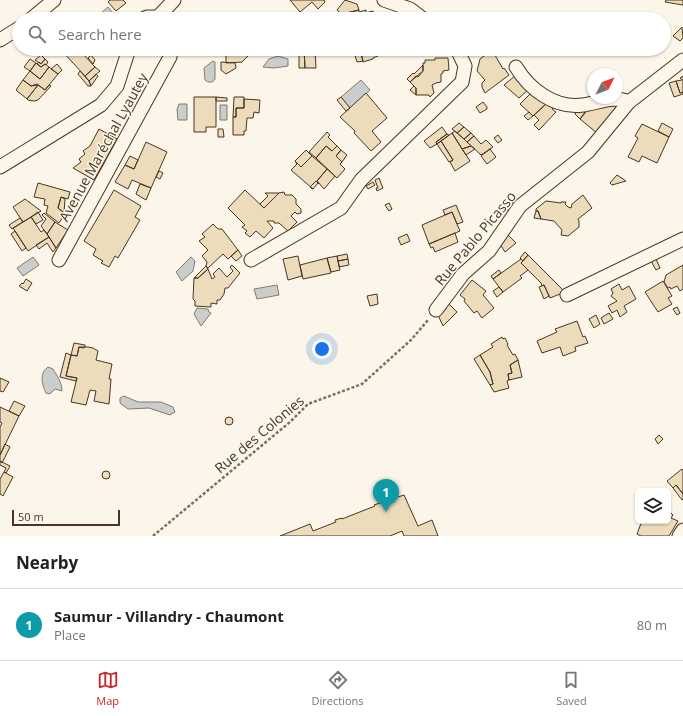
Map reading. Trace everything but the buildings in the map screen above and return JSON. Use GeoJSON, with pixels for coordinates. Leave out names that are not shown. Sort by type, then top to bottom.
{"type":"FeatureCollection","features":[{"type":"Feature","properties":{"kind":"street"},"geometry":{"type":"LineString","coordinates":[[40,12],[54,0]]}},
{"type":"Feature","properties":{"kind":"street"},"geometry":{"type":"LineString","coordinates":[[164,12],[174,0]]}},
{"type":"Feature","properties":{"kind":"street"},"geometry":{"type":"LineString","coordinates":[[384,0],[410,9],[414,12]]}},
{"type":"Feature","properties":{"kind":"street"},"geometry":{"type":"LineString","coordinates":[[0,40],[12,32]]}},
{"type":"Feature","properties":{"kind":"street","name":"Avenue Maréchal Lyautey"},"geometry":{"type":"LineString","coordinates":[[0,168],[101,105],[117,86],[127,56]]}},
{"type":"Feature","properties":{"kind":"street","name":"Avenue Maréchal Lyautey"},"geometry":{"type":"LineString","coordinates":[[59,260],[170,56]]}},
{"type":"Feature","properties":{"kind":"street"},"geometry":{"type":"LineString","coordinates":[[251,260],[341,208],[361,180],[462,82],[466,66],[461,56]]}},
{"type":"Feature","properties":{"kind":"street","name":"Rue Pablo Picasso"},"geometry":{"type":"LineString","coordinates":[[436,310],[463,274],[489,251],[520,206],[588,152],[629,102],[683,60]]}},
{"type":"Feature","properties":{"kind":"street"},"geometry":{"type":"LineString","coordinates":[[516,67],[521,76],[541,94],[553,101],[575,106],[603,100],[625,100],[629,102]]}},
{"type":"Feature","properties":{"kind":"street"},"geometry":{"type":"LineString","coordinates":[[567,295],[683,239]]}},
{"type":"Feature","properties":{"kind":"street"},"geometry":{"type":"LineString","coordinates":[[679,536],[683,530]]}},
{"type":"Feature","properties":{"kind":"path","name":"Rue des Colonies"},"geometry":{"type":"LineString","coordinates":[[153,536],[290,422],[308,404],[362,384],[411,340],[436,310]]}},
{"type":"Feature","properties":{"kind":"shaded area"},"geometry":{"type":"Polygon","coordinates":[[[108,7],[112,12],[102,12],[108,7]]]}},
{"type":"Feature","properties":{"kind":"shaded area"},"geometry":{"type":"Polygon","coordinates":[[[278,56],[288,59],[288,66],[274,68],[263,67],[269,59],[278,56]]]}},
{"type":"Feature","properties":{"kind":"shaded area"},"geometry":{"type":"Polygon","coordinates":[[[213,61],[215,62],[215,79],[212,82],[209,82],[205,80],[204,68],[213,61]]]}},
{"type":"Feature","properties":{"kind":"shaded area"},"geometry":{"type":"Polygon","coordinates":[[[361,80],[370,90],[350,108],[341,97],[361,80]]]}},
{"type":"Feature","properties":{"kind":"shaded area"},"geometry":{"type":"Polygon","coordinates":[[[179,104],[187,104],[187,120],[178,120],[177,109],[179,104]]]}},
{"type":"Feature","properties":{"kind":"shaded area"},"geometry":{"type":"Polygon","coordinates":[[[220,105],[227,105],[227,120],[220,120],[220,105]]]}},
{"type":"Feature","properties":{"kind":"shaded area"},"geometry":{"type":"Polygon","coordinates":[[[33,257],[39,265],[23,276],[17,268],[33,257]]]}},
{"type":"Feature","properties":{"kind":"shaded area"},"geometry":{"type":"Polygon","coordinates":[[[191,257],[195,261],[193,271],[182,281],[176,272],[191,257]]]}},
{"type":"Feature","properties":{"kind":"shaded area"},"geometry":{"type":"Polygon","coordinates":[[[277,285],[279,295],[257,299],[254,289],[277,285]]]}},
{"type":"Feature","properties":{"kind":"shaded area"},"geometry":{"type":"Polygon","coordinates":[[[197,308],[208,309],[211,313],[201,326],[194,314],[197,308]]]}},
{"type":"Feature","properties":{"kind":"shaded area"},"geometry":{"type":"Polygon","coordinates":[[[48,367],[53,369],[58,377],[62,391],[55,389],[50,394],[46,393],[43,386],[42,376],[43,372],[48,367]]]}},
{"type":"Feature","properties":{"kind":"shaded area"},"geometry":{"type":"Polygon","coordinates":[[[124,396],[138,402],[161,402],[173,407],[175,412],[170,415],[149,408],[128,409],[120,403],[120,398],[124,396]]]}},
{"type":"Feature","properties":{"kind":"place","name":"Saumur - Villandry - Chaumont"},"geometry":{"type":"Point","coordinates":[386,512]}}]}
